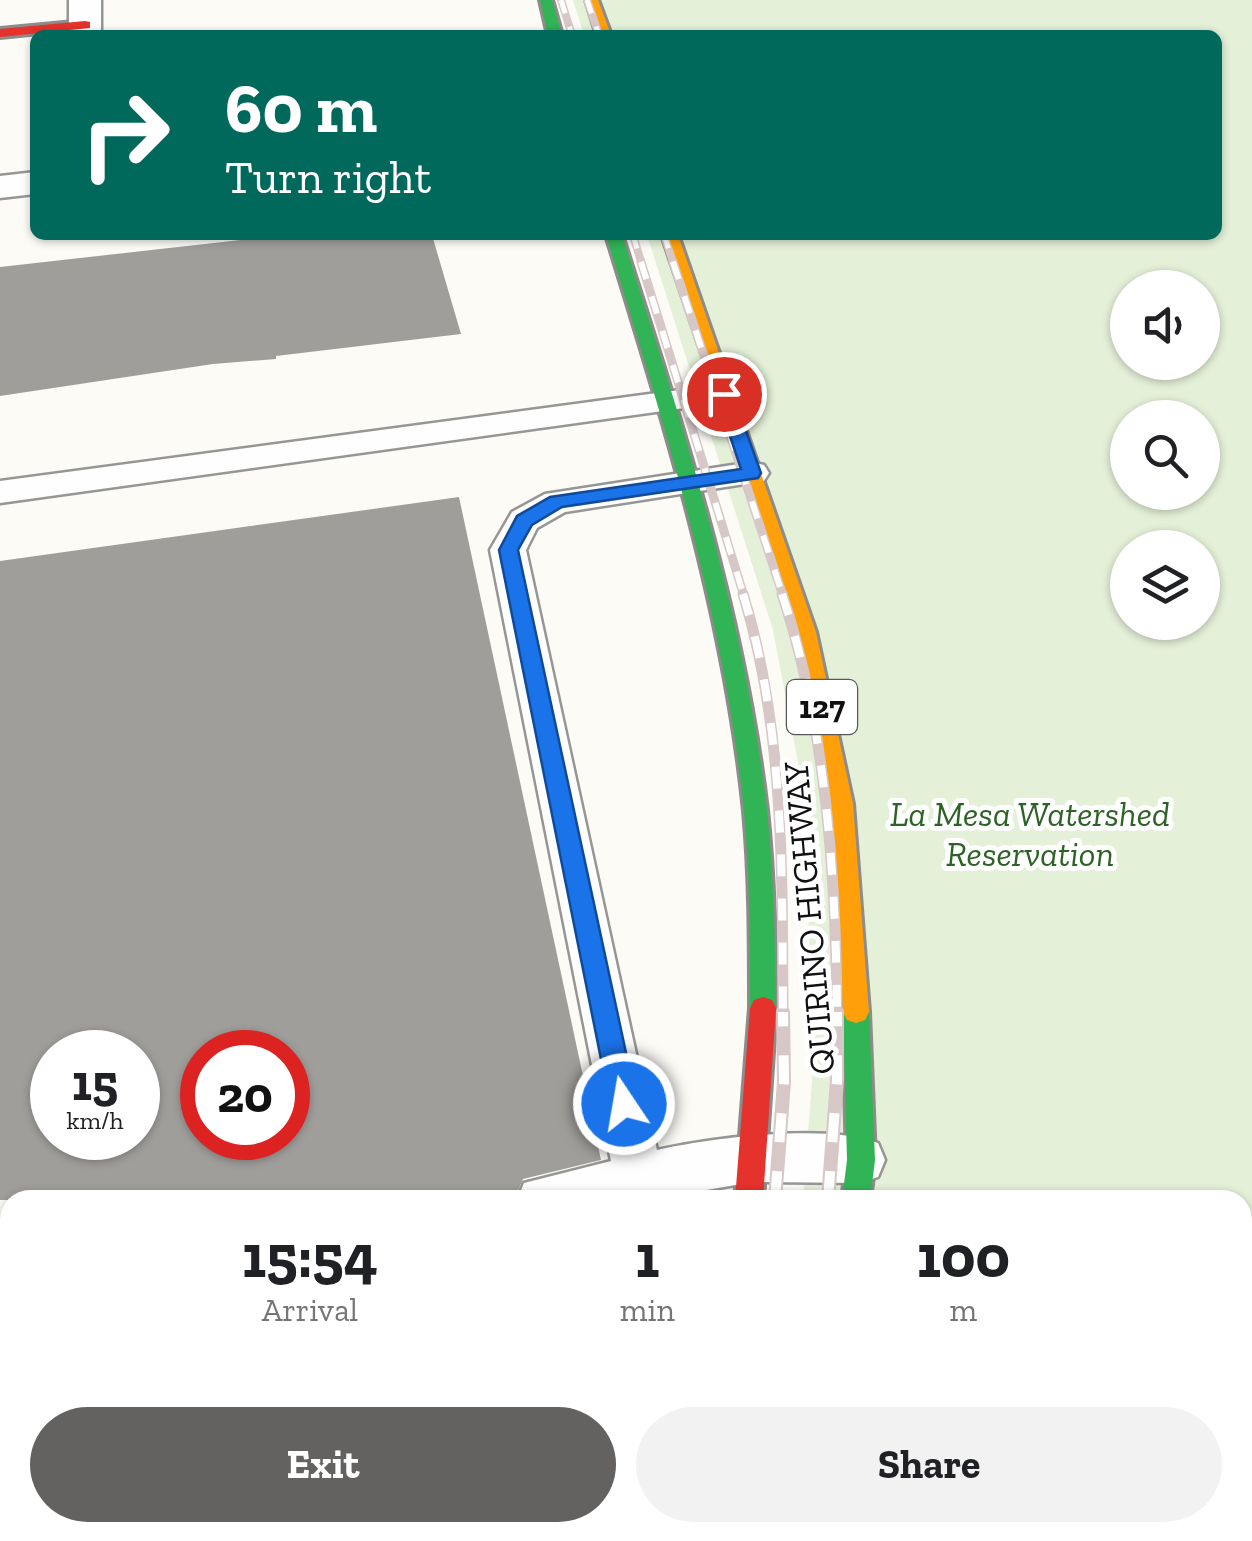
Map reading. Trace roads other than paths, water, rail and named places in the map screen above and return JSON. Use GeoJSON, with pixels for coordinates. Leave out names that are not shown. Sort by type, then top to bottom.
{"type":"FeatureCollection","features":[{"type":"Feature","properties":{"kind":"main road"},"geometry":{"type":"LineString","coordinates":[[546,0],[554,30]]}},
{"type":"Feature","properties":{"kind":"main road"},"geometry":{"type":"LineString","coordinates":[[592,0],[602,30]]}},
{"type":"Feature","properties":{"kind":"main road"},"geometry":{"type":"LineString","coordinates":[[0,33],[85,20]]}},
{"type":"Feature","properties":{"kind":"main road","name":"QUIRINO HIGHWAY"},"geometry":{"type":"LineString","coordinates":[[616,240],[666,401],[728,634],[754,799],[764,947],[763,1070],[751,1180]]}},
{"type":"Feature","properties":{"kind":"main road","name":"QUIRINO HIGHWAY"},"geometry":{"type":"LineString","coordinates":[[672,240],[806,632],[842,804],[858,1058],[858,1180]]}},
{"type":"Feature","properties":{"kind":"street"},"geometry":{"type":"LineString","coordinates":[[0,186],[30,183]]}},
{"type":"Feature","properties":{"kind":"lane"},"geometry":{"type":"LineString","coordinates":[[0,492],[724,394]]}},
{"type":"Feature","properties":{"kind":"lane"},"geometry":{"type":"LineString","coordinates":[[639,1178],[508,550],[524,520],[557,502],[752,473]]}},
{"type":"Feature","properties":{"kind":"lane"},"geometry":{"type":"LineString","coordinates":[[586,1190],[639,1178],[858,1180]]}},
{"type":"Feature","properties":{"kind":"railway"},"geometry":{"type":"LineString","coordinates":[[561,0],[570,30]]}},
{"type":"Feature","properties":{"kind":"railway"},"geometry":{"type":"LineString","coordinates":[[587,0],[597,30]]}},
{"type":"Feature","properties":{"kind":"railway"},"geometry":{"type":"LineString","coordinates":[[634,240],[642,265]]}},
{"type":"Feature","properties":{"kind":"railway"},"geometry":{"type":"LineString","coordinates":[[666,240],[673,262]]}},
{"type":"Feature","properties":{"kind":"railway"},"geometry":{"type":"LineString","coordinates":[[641,262],[744,596]]}},
{"type":"Feature","properties":{"kind":"railway"},"geometry":{"type":"LineString","coordinates":[[673,262],[783,596]]}},
{"type":"Feature","properties":{"kind":"railway"},"geometry":{"type":"LineString","coordinates":[[743,594],[757,645],[774,750],[781,856],[783,1015]]}},
{"type":"Feature","properties":{"kind":"railway"},"geometry":{"type":"LineString","coordinates":[[782,594],[809,696],[826,802],[837,1015]]}},
{"type":"Feature","properties":{"kind":"railway"},"geometry":{"type":"LineString","coordinates":[[776,1190],[784,1082],[783,1012]]}},
{"type":"Feature","properties":{"kind":"railway"},"geometry":{"type":"LineString","coordinates":[[829,1190],[837,1080],[837,1015]]}},
{"type":"Feature","properties":{"kind":"park label","name":"La Mesa Watershed Reservation"},"geometry":{"type":"Point","coordinates":[1030,834]}}]}
